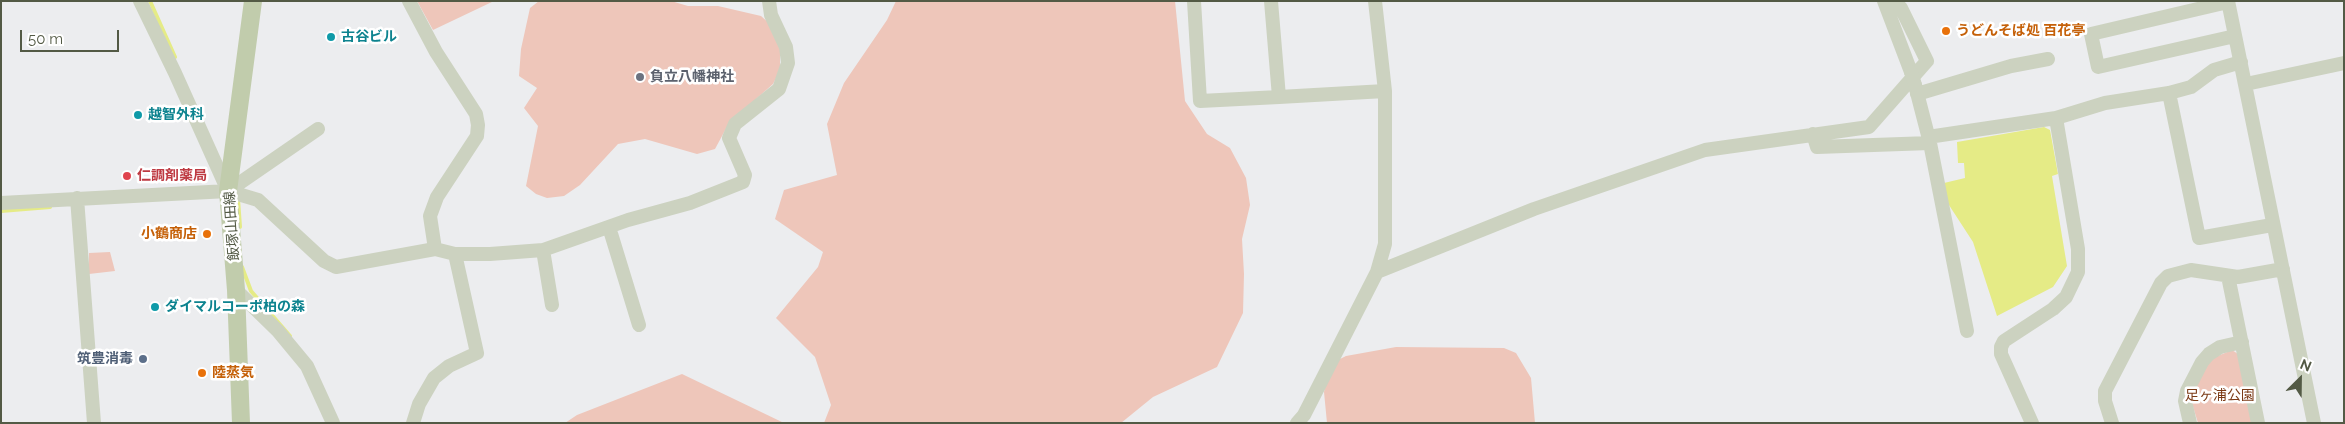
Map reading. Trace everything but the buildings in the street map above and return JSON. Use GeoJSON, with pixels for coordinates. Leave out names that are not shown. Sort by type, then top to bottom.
{"type":"FeatureCollection","features":[{"type":"Feature","properties":{"kind":"main road","name":"飯塚山田線"},"geometry":{"type":"LineString","coordinates":[[241,423],[236,290],[228,191],[253,1]]}},
{"type":"Feature","properties":{"kind":"street"},"geometry":{"type":"LineString","coordinates":[[140,1],[228,191]]}},
{"type":"Feature","properties":{"kind":"street"},"geometry":{"type":"LineString","coordinates":[[409,1],[436,52],[476,114],[478,126],[477,136],[434,204],[430,216],[435,249]]}},
{"type":"Feature","properties":{"kind":"street"},"geometry":{"type":"LineString","coordinates":[[1,204],[77,198],[228,191],[258,200],[331,266],[435,249],[455,254],[490,254],[543,250],[609,227],[690,203],[743,182],[745,175],[729,138],[735,124],[779,89],[788,64],[786,47],[771,15],[769,1]]}},
{"type":"Feature","properties":{"kind":"street"},"geometry":{"type":"LineString","coordinates":[[1194,1],[1200,101],[1385,91]]}},
{"type":"Feature","properties":{"kind":"street"},"geometry":{"type":"LineString","coordinates":[[1271,1],[1280,97]]}},
{"type":"Feature","properties":{"kind":"street"},"geometry":{"type":"LineString","coordinates":[[1297,423],[1304,415],[1377,272],[1385,244],[1386,223],[1383,176],[1385,91],[1375,1]]}},
{"type":"Feature","properties":{"kind":"street"},"geometry":{"type":"LineString","coordinates":[[1884,1],[1914,84],[1929,140],[1966,331]]}},
{"type":"Feature","properties":{"kind":"street"},"geometry":{"type":"LineString","coordinates":[[1377,272],[1534,209],[1705,150],[1869,127],[1927,61],[1901,8],[1893,1]]}},
{"type":"Feature","properties":{"kind":"street"},"geometry":{"type":"LineString","coordinates":[[2235,36],[2098,67],[2091,34],[2228,2],[2246,84],[2272,225],[2283,269],[2314,423]]}},
{"type":"Feature","properties":{"kind":"street"},"geometry":{"type":"LineString","coordinates":[[1914,84],[2048,59]]}},
{"type":"Feature","properties":{"kind":"street"},"geometry":{"type":"LineString","coordinates":[[1812,134],[1817,147],[1929,140],[2056,118],[2105,103],[2169,93],[2192,87],[2214,70],[2241,62]]}},
{"type":"Feature","properties":{"kind":"street"},"geometry":{"type":"LineString","coordinates":[[2246,84],[2344,63]]}},
{"type":"Feature","properties":{"kind":"street"},"geometry":{"type":"LineString","coordinates":[[2169,93],[2199,238],[2272,225]]}},
{"type":"Feature","properties":{"kind":"street"},"geometry":{"type":"LineString","coordinates":[[2032,423],[2001,354],[2001,347],[2004,341],[2013,334],[2053,309],[2066,297],[2078,272],[2078,248],[2056,118]]}},
{"type":"Feature","properties":{"kind":"street"},"geometry":{"type":"LineString","coordinates":[[228,191],[318,129]]}},
{"type":"Feature","properties":{"kind":"street"},"geometry":{"type":"LineString","coordinates":[[77,198],[94,423]]}},
{"type":"Feature","properties":{"kind":"street"},"geometry":{"type":"LineString","coordinates":[[609,227],[639,325]]}},
{"type":"Feature","properties":{"kind":"street"},"geometry":{"type":"LineString","coordinates":[[543,250],[552,305]]}},
{"type":"Feature","properties":{"kind":"street"},"geometry":{"type":"LineString","coordinates":[[413,423],[419,404],[434,378],[449,366],[477,353],[455,254]]}},
{"type":"Feature","properties":{"kind":"street"},"geometry":{"type":"LineString","coordinates":[[2112,423],[2105,401],[2105,391],[2162,283],[2174,274],[2191,270],[2228,276],[2250,276],[2283,269]]}},
{"type":"Feature","properties":{"kind":"street"},"geometry":{"type":"LineString","coordinates":[[2228,276],[2258,423]]}},
{"type":"Feature","properties":{"kind":"street"},"geometry":{"type":"LineString","coordinates":[[236,290],[278,331],[307,366],[333,423]]}},
{"type":"Feature","properties":{"kind":"street"},"geometry":{"type":"LineString","coordinates":[[2190,423],[2185,402],[2187,391],[2202,362],[2220,347],[2242,342]]}},
{"type":"Feature","properties":{"kind":"green space"},"geometry":{"type":"Polygon","coordinates":[[[417,1],[494,1],[433,30],[417,1]]]}},
{"type":"Feature","properties":{"kind":"green space"},"geometry":{"type":"Polygon","coordinates":[[[539,1],[671,1],[688,6],[718,6],[761,16],[770,24],[780,48],[780,70],[773,84],[729,123],[715,149],[697,154],[645,139],[618,144],[580,185],[564,196],[547,198],[536,194],[526,186],[538,126],[524,108],[537,88],[519,76],[521,49],[530,8],[539,1]]]}},
{"type":"Feature","properties":{"kind":"green space"},"geometry":{"type":"Polygon","coordinates":[[[896,1],[1175,1],[1185,101],[1207,134],[1230,148],[1246,178],[1250,205],[1242,239],[1244,274],[1243,313],[1217,367],[1153,397],[1121,423],[824,423],[831,405],[815,357],[776,318],[818,267],[823,252],[775,219],[784,190],[837,175],[827,124],[844,83],[887,20],[896,1]]]}},
{"type":"Feature","properties":{"kind":"green space"},"geometry":{"type":"Polygon","coordinates":[[[110,252],[115,271],[89,274],[89,253],[110,252]]]}},
{"type":"Feature","properties":{"kind":"green space"},"geometry":{"type":"Polygon","coordinates":[[[1396,347],[1504,348],[1516,353],[1531,378],[1535,423],[1327,423],[1324,392],[1327,374],[1334,362],[1346,356],[1396,347]]]}},
{"type":"Feature","properties":{"kind":"green space","name":"足ヶ浦公園"},"geometry":{"type":"Polygon","coordinates":[[[2232,350],[2238,354],[2253,423],[2198,423],[2191,400],[2205,366],[2213,358],[2232,350]]]}},
{"type":"Feature","properties":{"kind":"green space"},"geometry":{"type":"Polygon","coordinates":[[[682,374],[784,423],[565,423],[577,415],[682,374]]]}},
{"type":"Feature","properties":{"kind":"shaded area"},"geometry":{"type":"Polygon","coordinates":[[[2044,127],[2050,130],[2058,174],[2052,176],[2067,266],[2053,287],[1997,316],[1973,242],[1947,202],[1944,183],[1965,178],[1964,163],[1958,163],[1957,142],[2044,127]]]}},
{"type":"Feature","properties":{"kind":"waterway"},"geometry":{"type":"LineString","coordinates":[[150,1],[175,57]]}},
{"type":"Feature","properties":{"kind":"waterway"},"geometry":{"type":"LineString","coordinates":[[238,199],[240,227]]}},
{"type":"Feature","properties":{"kind":"waterway"},"geometry":{"type":"LineString","coordinates":[[1,211],[50,207]]}},
{"type":"Feature","properties":{"kind":"waterway"},"geometry":{"type":"LineString","coordinates":[[242,267],[251,291],[290,336]]}},
{"type":"Feature","properties":{"kind":"place","name":"うどんそば処 百花亭"},"geometry":{"type":"Point","coordinates":[1946,31]}},
{"type":"Feature","properties":{"kind":"place","name":"古谷ビル"},"geometry":{"type":"Point","coordinates":[331,37]}},
{"type":"Feature","properties":{"kind":"place","name":"負立八幡神社"},"geometry":{"type":"Point","coordinates":[640,77]}},
{"type":"Feature","properties":{"kind":"place","name":"越智外科"},"geometry":{"type":"Point","coordinates":[138,115]}},
{"type":"Feature","properties":{"kind":"place","name":"仁調剤薬局"},"geometry":{"type":"Point","coordinates":[127,176]}},
{"type":"Feature","properties":{"kind":"place","name":"小鶴商店"},"geometry":{"type":"Point","coordinates":[207,234]}},
{"type":"Feature","properties":{"kind":"place","name":"ダイマルコーポ柏の森"},"geometry":{"type":"Point","coordinates":[155,307]}},
{"type":"Feature","properties":{"kind":"place","name":"筑豊消毒"},"geometry":{"type":"Point","coordinates":[143,359]}},
{"type":"Feature","properties":{"kind":"place","name":"陸蒸気"},"geometry":{"type":"Point","coordinates":[202,373]}}]}
